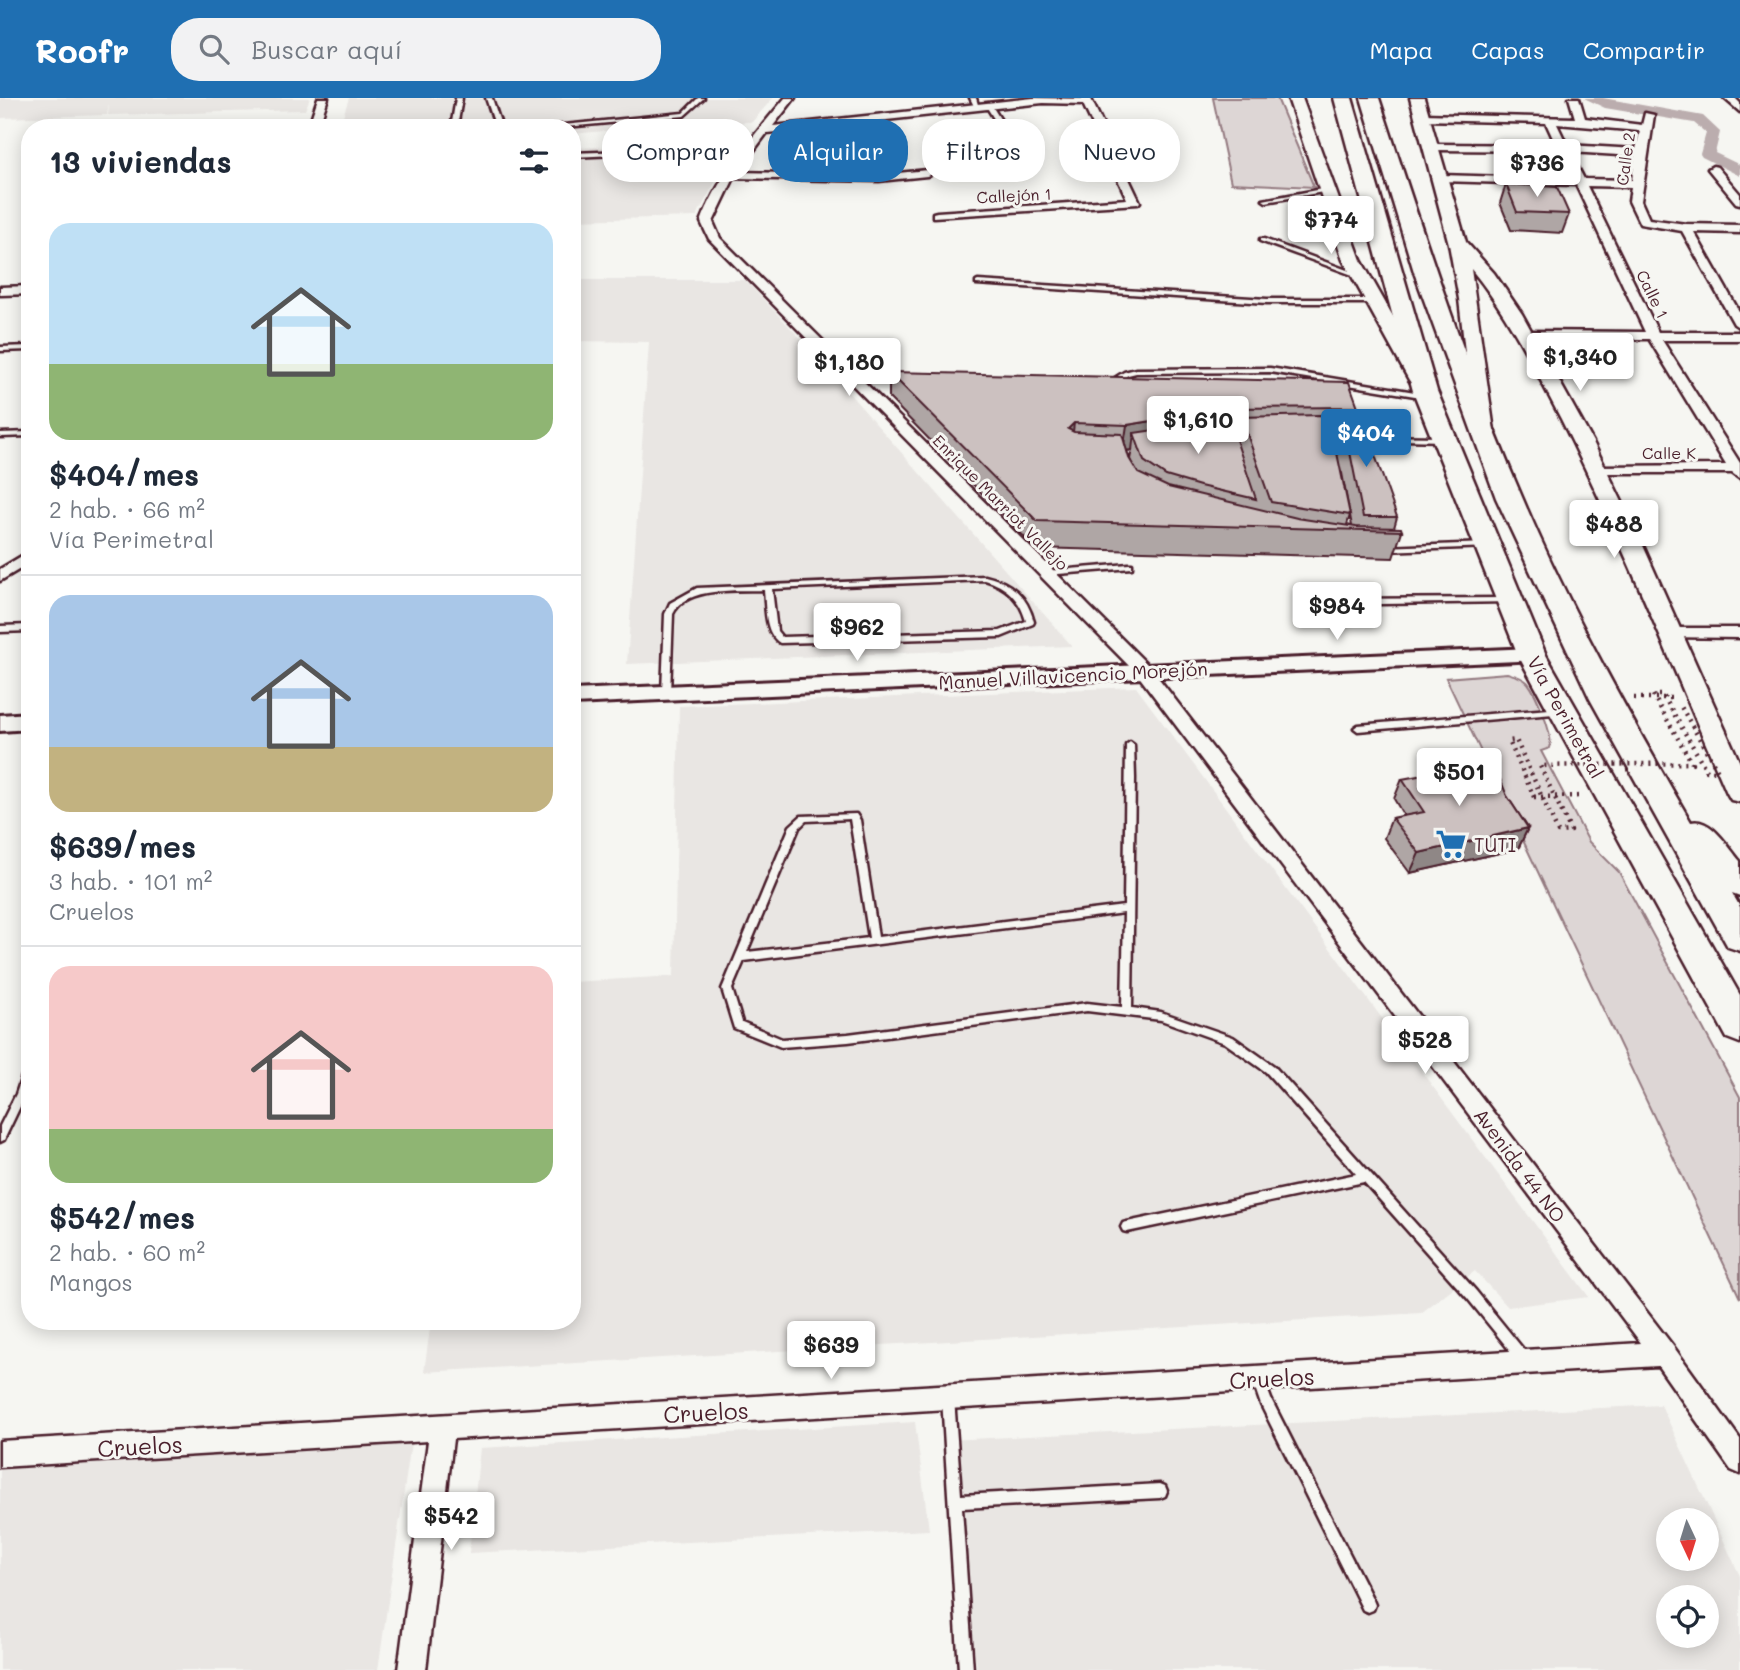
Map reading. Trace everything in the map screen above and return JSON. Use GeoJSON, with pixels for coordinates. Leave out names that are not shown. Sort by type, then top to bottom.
{"type":"FeatureCollection","features":[{"type":"Feature","properties":{"kind":"highway","name":"Vía Perimetral"},"geometry":{"type":"LineString","coordinates":[[1343,98],[1426,393],[1532,655],[1740,1028]]}},
{"type":"Feature","properties":{"kind":"highway"},"geometry":{"type":"LineString","coordinates":[[1370,98],[1426,275],[1509,498],[1605,699],[1740,938]]}},
{"type":"Feature","properties":{"kind":"highway"},"geometry":{"type":"LineString","coordinates":[[1649,776],[1740,883]]}},
{"type":"Feature","properties":{"kind":"main road","name":"Vía Perimetral"},"geometry":{"type":"LineString","coordinates":[[1296,98],[1352,260],[1426,393]]}},
{"type":"Feature","properties":{"kind":"main road"},"geometry":{"type":"LineString","coordinates":[[1417,98],[1458,244],[1468,299],[1485,435]]}},
{"type":"Feature","properties":{"kind":"main road"},"geometry":{"type":"LineString","coordinates":[[1458,244],[1479,264],[1526,335],[1598,470],[1670,633],[1689,702],[1740,793]]}},
{"type":"Feature","properties":{"kind":"street"},"geometry":{"type":"LineString","coordinates":[[316,119],[323,98]]}},
{"type":"Feature","properties":{"kind":"street","name":"Enrique Marriot Vallejo"},"geometry":{"type":"LineString","coordinates":[[754,144],[790,98]]}},
{"type":"Feature","properties":{"kind":"street"},"geometry":{"type":"LineString","coordinates":[[1574,98],[1581,121]]}},
{"type":"Feature","properties":{"kind":"street"},"geometry":{"type":"LineString","coordinates":[[1730,98],[1740,109]]}},
{"type":"Feature","properties":{"kind":"street","name":"Callejón 1"},"geometry":{"type":"LineString","coordinates":[[937,215],[1134,202],[1087,101],[1071,99],[980,104]]}},
{"type":"Feature","properties":{"kind":"street"},"geometry":{"type":"LineString","coordinates":[[760,135],[980,104]]}},
{"type":"Feature","properties":{"kind":"street","name":"Calle 2"},"geometry":{"type":"LineString","coordinates":[[1649,115],[1635,201],[1644,222],[1686,228]]}},
{"type":"Feature","properties":{"kind":"street"},"geometry":{"type":"LineString","coordinates":[[1423,117],[1581,121],[1646,129]]}},
{"type":"Feature","properties":{"kind":"street","name":"Calle 1"},"geometry":{"type":"LineString","coordinates":[[1550,120],[1566,148],[1578,180],[1653,335],[1739,471]]}},
{"type":"Feature","properties":{"kind":"street"},"geometry":{"type":"LineString","coordinates":[[1432,147],[1566,148],[1641,153]]}},
{"type":"Feature","properties":{"kind":"street"},"geometry":{"type":"LineString","coordinates":[[1713,169],[1740,201]]}},
{"type":"Feature","properties":{"kind":"street"},"geometry":{"type":"LineString","coordinates":[[754,175],[879,178],[922,174]]}},
{"type":"Feature","properties":{"kind":"street"},"geometry":{"type":"LineString","coordinates":[[1440,178],[1578,180],[1637,184]]}},
{"type":"Feature","properties":{"kind":"street","name":"Enrique Marriot Vallejo"},"geometry":{"type":"LineString","coordinates":[[728,182],[711,209],[707,222],[715,239],[1144,671]]}},
{"type":"Feature","properties":{"kind":"street"},"geometry":{"type":"LineString","coordinates":[[1686,228],[1740,229]]}},
{"type":"Feature","properties":{"kind":"street"},"geometry":{"type":"LineString","coordinates":[[1686,228],[1740,324]]}},
{"type":"Feature","properties":{"kind":"street"},"geometry":{"type":"LineString","coordinates":[[0,291],[21,290]]}},
{"type":"Feature","properties":{"kind":"street"},"geometry":{"type":"LineString","coordinates":[[1526,335],[1740,336]]}},
{"type":"Feature","properties":{"kind":"street","name":"Calle K"},"geometry":{"type":"LineString","coordinates":[[1598,470],[1739,471]]}},
{"type":"Feature","properties":{"kind":"street"},"geometry":{"type":"LineString","coordinates":[[0,576],[21,562]]}},
{"type":"Feature","properties":{"kind":"street"},"geometry":{"type":"LineString","coordinates":[[1670,633],[1740,633]]}},
{"type":"Feature","properties":{"kind":"street","name":"Manuel Villavicencio Morejón"},"geometry":{"type":"LineString","coordinates":[[581,697],[1532,655]]}},
{"type":"Feature","properties":{"kind":"street","name":"Avenida 44 NO"},"geometry":{"type":"LineString","coordinates":[[1144,671],[1664,1354],[1740,1461]]}},
{"type":"Feature","properties":{"kind":"street"},"geometry":{"type":"LineString","coordinates":[[0,723],[21,722]]}},
{"type":"Feature","properties":{"kind":"street","name":"Cruelos"},"geometry":{"type":"LineString","coordinates":[[0,1454],[1664,1354]]}},
{"type":"Feature","properties":{"kind":"street"},"geometry":{"type":"LineString","coordinates":[[412,1670],[442,1428]]}},
{"type":"Feature","properties":{"kind":"lane"},"geometry":{"type":"LineString","coordinates":[[456,119],[459,98]]}},
{"type":"Feature","properties":{"kind":"lane"},"geometry":{"type":"LineString","coordinates":[[489,98],[496,119]]}},
{"type":"Feature","properties":{"kind":"lane"},"geometry":{"type":"LineString","coordinates":[[581,124],[684,114],[701,98]]}},
{"type":"Feature","properties":{"kind":"lane"},"geometry":{"type":"LineString","coordinates":[[980,104],[991,119]]}},
{"type":"Feature","properties":{"kind":"lane"},"geometry":{"type":"LineString","coordinates":[[754,135],[760,135]]}},
{"type":"Feature","properties":{"kind":"lane"},"geometry":{"type":"LineString","coordinates":[[581,155],[602,154]]}},
{"type":"Feature","properties":{"kind":"lane"},"geometry":{"type":"LineString","coordinates":[[1265,200],[1327,190]]}},
{"type":"Feature","properties":{"kind":"lane"},"geometry":{"type":"LineString","coordinates":[[1262,240],[1362,277]]}},
{"type":"Feature","properties":{"kind":"lane"},"geometry":{"type":"LineString","coordinates":[[978,283],[1267,301],[1375,301]]}},
{"type":"Feature","properties":{"kind":"lane"},"geometry":{"type":"LineString","coordinates":[[0,349],[21,348]]}},
{"type":"Feature","properties":{"kind":"lane"},"geometry":{"type":"LineString","coordinates":[[1098,389],[1126,373],[1270,370],[1426,393]]}},
{"type":"Feature","properties":{"kind":"lane"},"geometry":{"type":"LineString","coordinates":[[0,435],[21,434]]}},
{"type":"Feature","properties":{"kind":"lane"},"geometry":{"type":"LineString","coordinates":[[1347,438],[1445,439]]}},
{"type":"Feature","properties":{"kind":"lane"},"geometry":{"type":"LineString","coordinates":[[1375,549],[1488,545]]}},
{"type":"Feature","properties":{"kind":"lane"},"geometry":{"type":"LineString","coordinates":[[1046,573],[1129,566]]}},
{"type":"Feature","properties":{"kind":"lane"},"geometry":{"type":"LineString","coordinates":[[666,693],[669,614],[674,605],[700,590],[985,578],[1001,582],[1011,589],[1025,603],[1030,622],[1001,634],[780,640],[774,632],[768,588]]}},
{"type":"Feature","properties":{"kind":"lane"},"geometry":{"type":"LineString","coordinates":[[1318,602],[1510,600]]}},
{"type":"Feature","properties":{"kind":"lane"},"geometry":{"type":"LineString","coordinates":[[0,629],[21,628]]}},
{"type":"Feature","properties":{"kind":"lane"},"geometry":{"type":"LineString","coordinates":[[1358,728],[1563,711]]}},
{"type":"Feature","properties":{"kind":"lane"},"geometry":{"type":"LineString","coordinates":[[1127,1012],[1127,909],[1132,839],[1130,745]]}},
{"type":"Feature","properties":{"kind":"lane"},"geometry":{"type":"LineString","coordinates":[[874,941],[853,816],[804,818],[794,826],[727,989],[738,1026],[781,1043],[848,1038],[1087,1007],[1161,1016],[1229,1040],[1270,1069],[1472,1294],[1527,1363]]}},
{"type":"Feature","properties":{"kind":"lane"},"geometry":{"type":"LineString","coordinates":[[741,957],[1127,909]]}},
{"type":"Feature","properties":{"kind":"lane"},"geometry":{"type":"LineString","coordinates":[[0,1137],[21,1094]]}},
{"type":"Feature","properties":{"kind":"lane"},"geometry":{"type":"LineString","coordinates":[[1127,1227],[1365,1177]]}},
{"type":"Feature","properties":{"kind":"lane"},"geometry":{"type":"LineString","coordinates":[[1257,1379],[1265,1401],[1368,1605]]}},
{"type":"Feature","properties":{"kind":"lane"},"geometry":{"type":"LineString","coordinates":[[948,1397],[966,1670]]}},
{"type":"Feature","properties":{"kind":"lane"},"geometry":{"type":"LineString","coordinates":[[955,1502],[1160,1492]]}},
{"type":"Feature","properties":{"kind":"path"},"geometry":{"type":"LineString","coordinates":[[1605,699],[1689,702],[1718,771],[1707,771],[1663,695],[1653,695],[1692,763],[1540,766],[1571,831],[1558,832],[1516,740],[1509,741],[1534,797],[1609,796]]}},
{"type":"Feature","properties":{"kind":"shaded area"},"geometry":{"type":"Polygon","coordinates":[[[0,98],[310,98],[305,110],[108,115],[109,104],[107,115],[0,118],[0,98]]]}},
{"type":"Feature","properties":{"kind":"shaded area"},"geometry":{"type":"Polygon","coordinates":[[[349,98],[773,98],[754,120],[602,119],[602,131],[581,133],[581,119],[342,119],[349,98]]]}},
{"type":"Feature","properties":{"kind":"shaded area"},"geometry":{"type":"Polygon","coordinates":[[[1213,98],[1277,98],[1314,187],[1231,183],[1213,98]]]}},
{"type":"Feature","properties":{"kind":"shaded area"},"geometry":{"type":"Polygon","coordinates":[[[602,147],[602,182],[715,182],[696,217],[581,220],[581,148],[602,147]]]}},
{"type":"Feature","properties":{"kind":"shaded area"},"geometry":{"type":"Polygon","coordinates":[[[581,280],[745,280],[802,340],[1072,646],[627,664],[649,342],[581,341],[581,280]]]}},
{"type":"Feature","properties":{"kind":"shaded area"},"geometry":{"type":"Polygon","coordinates":[[[1507,673],[1524,679],[1531,688],[1551,742],[1550,748],[1541,751],[1589,842],[1619,872],[1740,1097],[1740,1298],[1446,678],[1507,673]]]}},
{"type":"Feature","properties":{"kind":"shaded area"},"geometry":{"type":"Polygon","coordinates":[[[1136,687],[1589,1297],[1508,1307],[1475,1271],[1421,1313],[424,1372],[430,1330],[581,1330],[581,981],[674,976],[679,706],[1136,687]]]}},
{"type":"Feature","properties":{"kind":"shaded area"},"geometry":{"type":"Polygon","coordinates":[[[1661,1405],[1709,1508],[1656,1508],[1656,1572],[1718,1572],[1719,1531],[1740,1576],[1740,1670],[977,1670],[949,1440],[1661,1405]]]}},
{"type":"Feature","properties":{"kind":"shaded area"},"geometry":{"type":"Polygon","coordinates":[[[915,1422],[929,1530],[469,1553],[480,1448],[915,1422]]]}},
{"type":"Feature","properties":{"kind":"shaded area"},"geometry":{"type":"Polygon","coordinates":[[[411,1443],[378,1670],[0,1670],[0,1464],[411,1443]]]}},
{"type":"Feature","properties":{"kind":"building"},"geometry":{"type":"Polygon","coordinates":[[[1506,184],[1557,187],[1569,214],[1517,212],[1506,184]]]}},
{"type":"Feature","properties":{"kind":"building"},"geometry":{"type":"Polygon","coordinates":[[[889,372],[1349,382],[1358,407],[1233,408],[1127,425],[1074,423],[1068,429],[1074,432],[1122,434],[1129,458],[1138,473],[1168,487],[1297,518],[1356,527],[1401,528],[1402,531],[1037,521],[889,372]]]}},
{"type":"Feature","properties":{"kind":"building"},"geometry":{"type":"Polygon","coordinates":[[[1321,415],[1336,448],[1350,515],[1271,502],[1241,417],[1321,415]]]}},
{"type":"Feature","properties":{"kind":"building"},"geometry":{"type":"Polygon","coordinates":[[[1334,415],[1361,416],[1397,517],[1363,517],[1349,447],[1334,415]]]}},
{"type":"Feature","properties":{"kind":"building"},"geometry":{"type":"Polygon","coordinates":[[[1229,419],[1256,499],[1166,476],[1144,461],[1134,433],[1229,419]]]}},
{"type":"Feature","properties":{"kind":"building"},"geometry":{"type":"Polygon","coordinates":[[[1493,762],[1507,796],[1528,828],[1419,853],[1392,818],[1424,812],[1402,779],[1493,762]]]}},
{"type":"Feature","properties":{"kind":"waterway"},"geometry":{"type":"LineString","coordinates":[[1591,98],[1605,104],[1698,119],[1713,132],[1707,154],[1740,171]]}},
{"type":"Feature","properties":{"kind":"place","name":"TUTI"},"geometry":{"type":"Point","coordinates":[1451,844]}}]}
